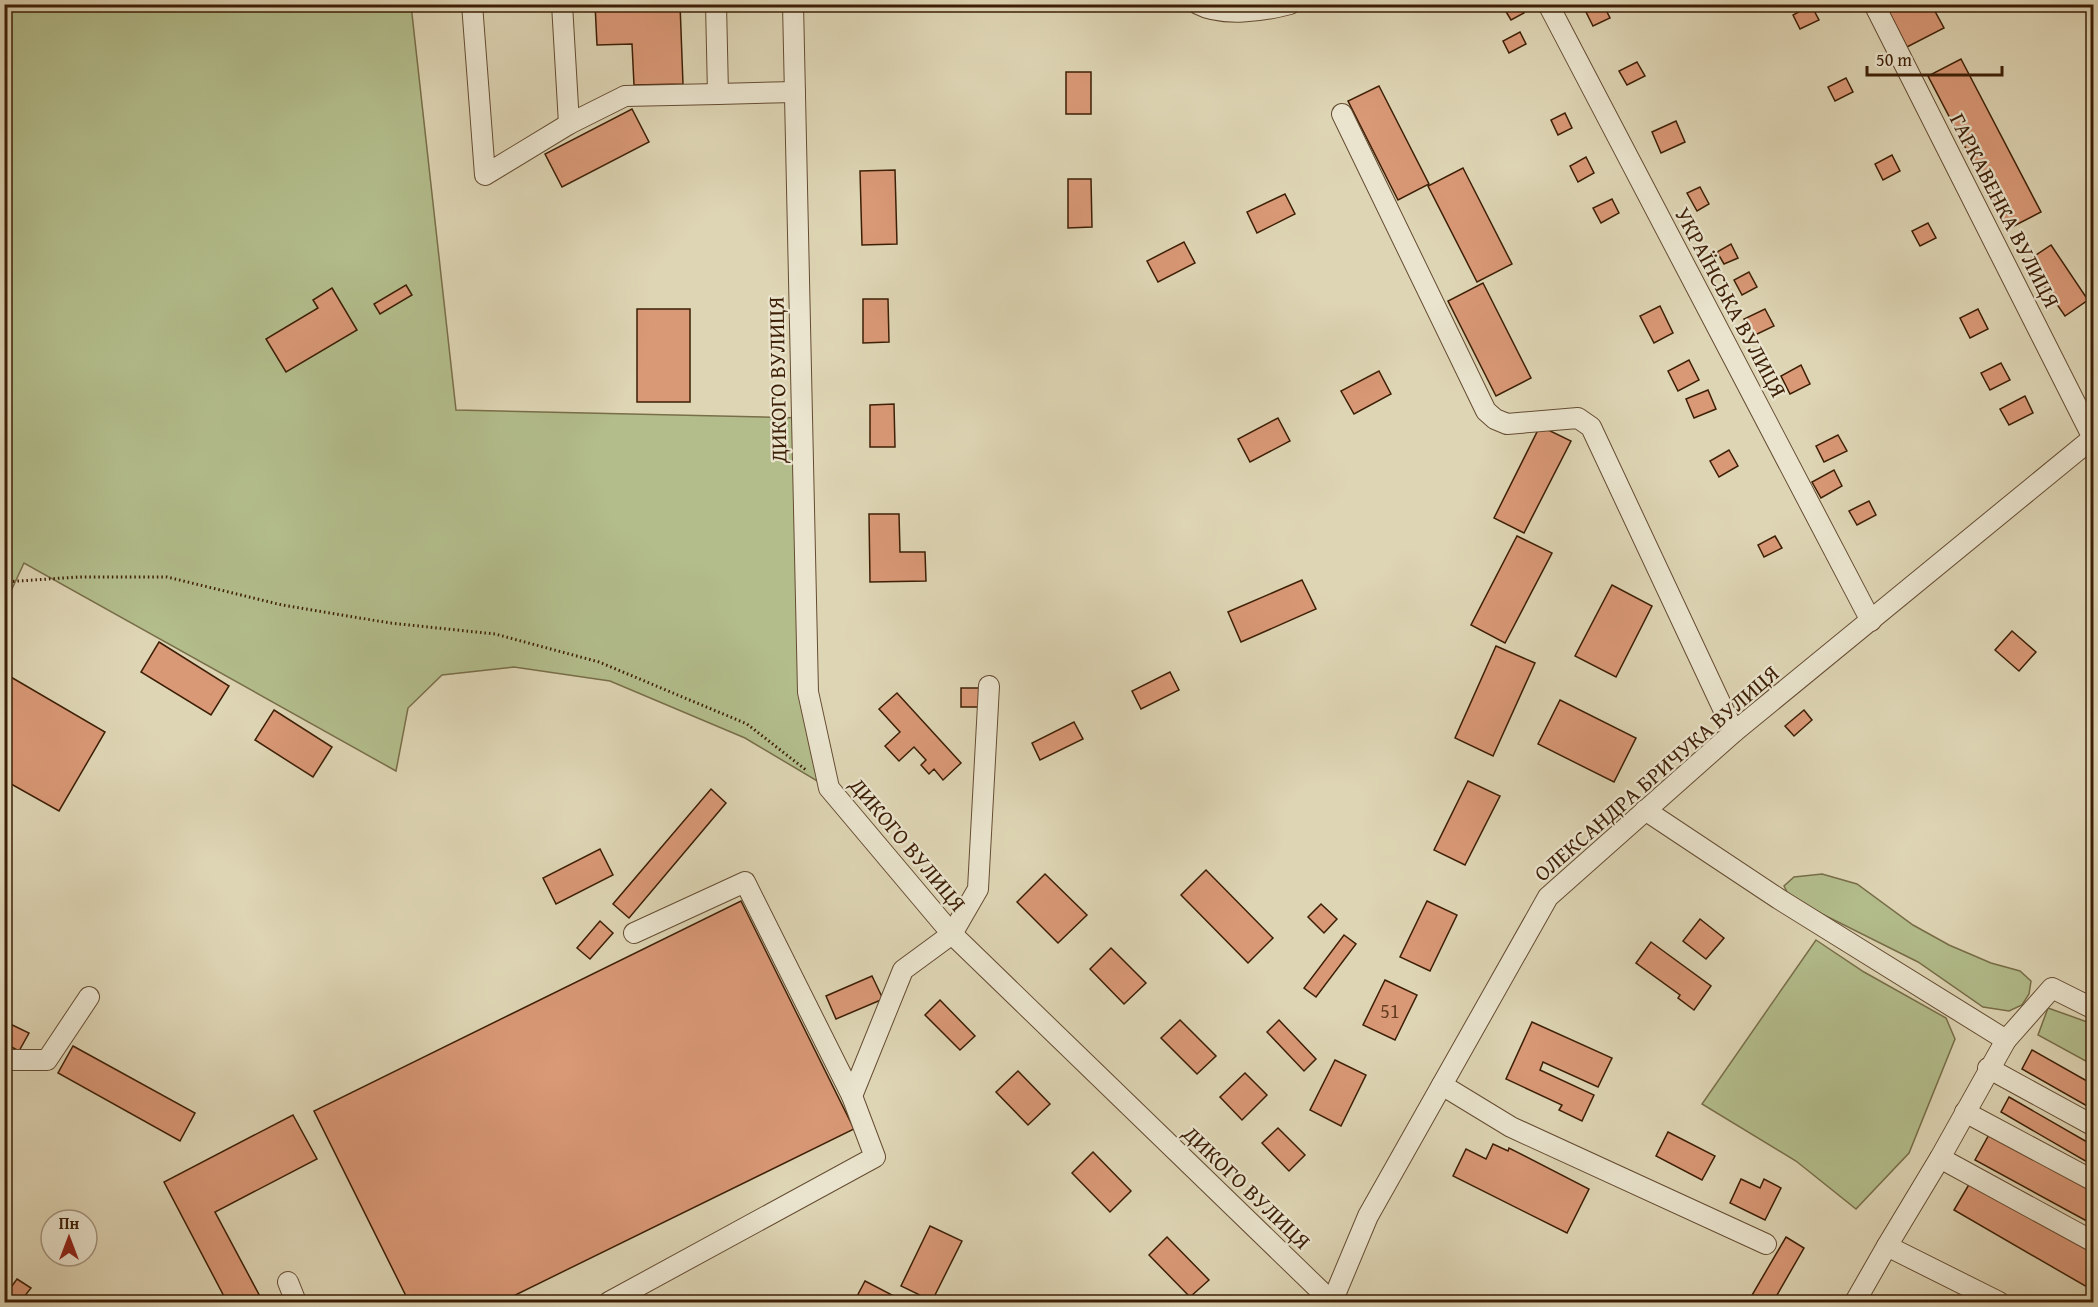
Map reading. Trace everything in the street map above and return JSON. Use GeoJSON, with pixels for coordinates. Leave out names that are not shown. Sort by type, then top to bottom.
{"type":"FeatureCollection","features":[{"type":"Feature","properties":{"kind":"street"},"geometry":{"type":"LineString","coordinates":[[472,4],[485,175],[569,124],[625,96],[795,92]]}},
{"type":"Feature","properties":{"kind":"street"},"geometry":{"type":"LineString","coordinates":[[562,4],[569,124]]}},
{"type":"Feature","properties":{"kind":"street"},"geometry":{"type":"LineString","coordinates":[[716,4],[718,94]]}},
{"type":"Feature","properties":{"kind":"street","name":"ДИКОГО ВУЛИЦЯ"},"geometry":{"type":"LineString","coordinates":[[793,4],[808,692],[829,788],[952,934],[1332,1302]]}},
{"type":"Feature","properties":{"kind":"street"},"geometry":{"type":"LineString","coordinates":[[1198,4],[1205,8],[1246,12],[1290,4]]}},
{"type":"Feature","properties":{"kind":"street","name":"УКРАЇНСЬКА ВУЛИЦЯ"},"geometry":{"type":"LineString","coordinates":[[1548,4],[1871,621]]}},
{"type":"Feature","properties":{"kind":"street","name":"ГАРКАВЕНКА ВУЛИЦЯ"},"geometry":{"type":"LineString","coordinates":[[1874,4],[2093,437]]}},
{"type":"Feature","properties":{"kind":"street"},"geometry":{"type":"LineString","coordinates":[[1342,114],[1486,411],[1506,424],[1578,418],[1591,427],[1734,732]]}},
{"type":"Feature","properties":{"kind":"street","name":"ОЛЕКСАНДРА БРИЧУКА ВУЛИЦЯ"},"geometry":{"type":"LineString","coordinates":[[1332,1302],[1368,1216],[1548,897],[1734,732],[2093,437]]}},
{"type":"Feature","properties":{"kind":"street"},"geometry":{"type":"LineString","coordinates":[[852,1096],[903,970],[952,934],[978,889],[989,686]]}},
{"type":"Feature","properties":{"kind":"street"},"geometry":{"type":"LineString","coordinates":[[1645,810],[1779,899],[2006,1040]]}},
{"type":"Feature","properties":{"kind":"street"},"geometry":{"type":"LineString","coordinates":[[609,1302],[875,1156],[852,1096],[745,882],[634,933]]}},
{"type":"Feature","properties":{"kind":"street"},"geometry":{"type":"LineString","coordinates":[[1855,1302],[2006,1040],[2052,988],[2094,1009]]}},
{"type":"Feature","properties":{"kind":"street"},"geometry":{"type":"LineString","coordinates":[[4,1060],[47,1060],[89,997]]}},
{"type":"Feature","properties":{"kind":"street"},"geometry":{"type":"LineString","coordinates":[[1988,1068],[2094,1126]]}},
{"type":"Feature","properties":{"kind":"street"},"geometry":{"type":"LineString","coordinates":[[1442,1085],[1511,1127],[1766,1244]]}},
{"type":"Feature","properties":{"kind":"street"},"geometry":{"type":"LineString","coordinates":[[1965,1112],[2094,1181]]}},
{"type":"Feature","properties":{"kind":"street"},"geometry":{"type":"LineString","coordinates":[[1940,1158],[2094,1242]]}},
{"type":"Feature","properties":{"kind":"street"},"geometry":{"type":"LineString","coordinates":[[1887,1246],[1999,1302]]}},
{"type":"Feature","properties":{"kind":"street"},"geometry":{"type":"LineString","coordinates":[[288,1282],[296,1302]]}},
{"type":"Feature","properties":{"kind":"path"},"geometry":{"type":"LineString","coordinates":[[4,582],[78,577],[167,577],[282,605],[390,623],[495,634],[599,662],[747,724],[829,788]]}},
{"type":"Feature","properties":{"kind":"green space"},"geometry":{"type":"Polygon","coordinates":[[[5,5],[411,5],[456,410],[802,418],[808,692],[829,788],[745,738],[610,681],[514,667],[442,675],[408,708],[396,771],[24,563],[5,604],[5,5]]]}},
{"type":"Feature","properties":{"kind":"green space"},"geometry":{"type":"Polygon","coordinates":[[[1822,874],[1857,884],[1913,925],[1949,945],[1991,963],[2020,971],[2031,981],[2029,994],[2022,1005],[2009,1011],[1983,1007],[1918,962],[1790,898],[1784,886],[1794,877],[1822,874]]]}},
{"type":"Feature","properties":{"kind":"green space"},"geometry":{"type":"Polygon","coordinates":[[[1816,940],[1864,972],[1946,1018],[1955,1039],[1909,1153],[1856,1209],[1796,1161],[1702,1104],[1816,940]]]}},
{"type":"Feature","properties":{"kind":"green space"},"geometry":{"type":"Polygon","coordinates":[[[2048,1008],[2093,1024],[2093,1065],[2038,1035],[2048,1008]]]}},
{"type":"Feature","properties":{"kind":"building"},"geometry":{"type":"Polygon","coordinates":[[[595,4],[680,4],[683,84],[634,85],[632,44],[597,45],[595,4]]]}},
{"type":"Feature","properties":{"kind":"building"},"geometry":{"type":"Polygon","coordinates":[[[1520,4],[1524,13],[1511,20],[1505,10],[1520,4]]]}},
{"type":"Feature","properties":{"kind":"building"},"geometry":{"type":"Polygon","coordinates":[[[1603,4],[1610,18],[1593,26],[1586,12],[1603,4]]]}},
{"type":"Feature","properties":{"kind":"building"},"geometry":{"type":"Polygon","coordinates":[[[1885,4],[1931,4],[1944,28],[1907,47],[1885,4]]]}},
{"type":"Feature","properties":{"kind":"building"},"geometry":{"type":"Polygon","coordinates":[[[1811,5],[1819,20],[1800,29],[1793,15],[1811,5]]]}},
{"type":"Feature","properties":{"kind":"building"},"geometry":{"type":"Polygon","coordinates":[[[1520,32],[1526,44],[1509,53],[1503,41],[1520,32]]]}},
{"type":"Feature","properties":{"kind":"building"},"geometry":{"type":"Polygon","coordinates":[[[1961,59],[2041,212],[2008,229],[1928,76],[1961,59]]]}},
{"type":"Feature","properties":{"kind":"building"},"geometry":{"type":"Polygon","coordinates":[[[1637,62],[1645,76],[1627,85],[1619,71],[1637,62]]]}},
{"type":"Feature","properties":{"kind":"building"},"geometry":{"type":"Polygon","coordinates":[[[1066,72],[1091,72],[1091,114],[1066,114],[1066,72]]]}},
{"type":"Feature","properties":{"kind":"building"},"geometry":{"type":"Polygon","coordinates":[[[1846,78],[1853,92],[1835,101],[1828,87],[1846,78]]]}},
{"type":"Feature","properties":{"kind":"building"},"geometry":{"type":"Polygon","coordinates":[[[1379,86],[1429,184],[1398,200],[1348,101],[1379,86]]]}},
{"type":"Feature","properties":{"kind":"building"},"geometry":{"type":"Polygon","coordinates":[[[632,109],[649,142],[562,187],[545,154],[632,109]]]}},
{"type":"Feature","properties":{"kind":"building"},"geometry":{"type":"Polygon","coordinates":[[[1565,113],[1572,128],[1558,135],[1551,120],[1565,113]]]}},
{"type":"Feature","properties":{"kind":"building"},"geometry":{"type":"Polygon","coordinates":[[[1676,121],[1685,142],[1661,153],[1652,132],[1676,121]]]}},
{"type":"Feature","properties":{"kind":"building"},"geometry":{"type":"Polygon","coordinates":[[[1892,155],[1900,171],[1883,180],[1875,164],[1892,155]]]}},
{"type":"Feature","properties":{"kind":"building"},"geometry":{"type":"Polygon","coordinates":[[[1586,157],[1594,173],[1578,182],[1570,166],[1586,157]]]}},
{"type":"Feature","properties":{"kind":"building"},"geometry":{"type":"Polygon","coordinates":[[[1463,168],[1512,264],[1477,282],[1428,186],[1463,168]]]}},
{"type":"Feature","properties":{"kind":"building"},"geometry":{"type":"Polygon","coordinates":[[[895,170],[897,244],[862,245],[860,171],[895,170]]]}},
{"type":"Feature","properties":{"kind":"building"},"geometry":{"type":"Polygon","coordinates":[[[1068,179],[1091,179],[1092,227],[1068,228],[1068,179]]]}},
{"type":"Feature","properties":{"kind":"building"},"geometry":{"type":"Polygon","coordinates":[[[1700,187],[1709,204],[1697,211],[1687,193],[1700,187]]]}},
{"type":"Feature","properties":{"kind":"building"},"geometry":{"type":"Polygon","coordinates":[[[1285,194],[1295,214],[1257,233],[1247,212],[1285,194]]]}},
{"type":"Feature","properties":{"kind":"building"},"geometry":{"type":"Polygon","coordinates":[[[1612,199],[1619,213],[1601,223],[1593,208],[1612,199]]]}},
{"type":"Feature","properties":{"kind":"building"},"geometry":{"type":"Polygon","coordinates":[[[1928,223],[1936,238],[1920,246],[1912,231],[1928,223]]]}},
{"type":"Feature","properties":{"kind":"building"},"geometry":{"type":"Polygon","coordinates":[[[1184,242],[1195,263],[1158,282],[1147,261],[1184,242]]]}},
{"type":"Feature","properties":{"kind":"building"},"geometry":{"type":"Polygon","coordinates":[[[1731,244],[1738,258],[1724,264],[1717,252],[1731,244]]]}},
{"type":"Feature","properties":{"kind":"building"},"geometry":{"type":"Polygon","coordinates":[[[2051,245],[2088,300],[2065,316],[2027,261],[2051,245]]]}},
{"type":"Feature","properties":{"kind":"building"},"geometry":{"type":"Polygon","coordinates":[[[1749,272],[1757,287],[1742,295],[1734,280],[1749,272]]]}},
{"type":"Feature","properties":{"kind":"building"},"geometry":{"type":"Polygon","coordinates":[[[1483,283],[1531,378],[1496,396],[1448,301],[1483,283]]]}},
{"type":"Feature","properties":{"kind":"building"},"geometry":{"type":"Polygon","coordinates":[[[406,285],[412,295],[380,314],[374,304],[406,285]]]}},
{"type":"Feature","properties":{"kind":"building"},"geometry":{"type":"Polygon","coordinates":[[[332,288],[357,330],[286,372],[266,339],[318,308],[313,300],[332,288]]]}},
{"type":"Feature","properties":{"kind":"building"},"geometry":{"type":"Polygon","coordinates":[[[863,299],[888,299],[889,342],[863,343],[863,299]]]}},
{"type":"Feature","properties":{"kind":"building"},"geometry":{"type":"Polygon","coordinates":[[[1660,306],[1673,333],[1654,343],[1640,316],[1660,306]]]}},
{"type":"Feature","properties":{"kind":"building"},"geometry":{"type":"Polygon","coordinates":[[[637,309],[690,309],[690,402],[637,402],[637,309]]]}},
{"type":"Feature","properties":{"kind":"building"},"geometry":{"type":"Polygon","coordinates":[[[1765,309],[1774,326],[1753,336],[1744,319],[1765,309]]]}},
{"type":"Feature","properties":{"kind":"building"},"geometry":{"type":"Polygon","coordinates":[[[1978,309],[1988,329],[1970,338],[1960,318],[1978,309]]]}},
{"type":"Feature","properties":{"kind":"building"},"geometry":{"type":"Polygon","coordinates":[[[1689,360],[1699,380],[1678,391],[1668,371],[1689,360]]]}},
{"type":"Feature","properties":{"kind":"building"},"geometry":{"type":"Polygon","coordinates":[[[2001,363],[2010,380],[1990,390],[1981,373],[2001,363]]]}},
{"type":"Feature","properties":{"kind":"building"},"geometry":{"type":"Polygon","coordinates":[[[1801,365],[1810,384],[1790,394],[1781,376],[1801,365]]]}},
{"type":"Feature","properties":{"kind":"building"},"geometry":{"type":"Polygon","coordinates":[[[1379,371],[1391,394],[1354,414],[1341,391],[1379,371]]]}},
{"type":"Feature","properties":{"kind":"building"},"geometry":{"type":"Polygon","coordinates":[[[1708,390],[1716,409],[1694,418],[1686,399],[1708,390]]]}},
{"type":"Feature","properties":{"kind":"building"},"geometry":{"type":"Polygon","coordinates":[[[2025,396],[2033,413],[2009,425],[2000,409],[2025,396]]]}},
{"type":"Feature","properties":{"kind":"building"},"geometry":{"type":"Polygon","coordinates":[[[894,404],[895,447],[870,447],[870,405],[894,404]]]}},
{"type":"Feature","properties":{"kind":"building"},"geometry":{"type":"Polygon","coordinates":[[[1278,418],[1290,441],[1250,462],[1238,439],[1278,418]]]}},
{"type":"Feature","properties":{"kind":"building"},"geometry":{"type":"Polygon","coordinates":[[[1540,426],[1571,441],[1524,533],[1494,518],[1540,426]]]}},
{"type":"Feature","properties":{"kind":"building"},"geometry":{"type":"Polygon","coordinates":[[[1838,435],[1847,451],[1824,462],[1816,446],[1838,435]]]}},
{"type":"Feature","properties":{"kind":"building"},"geometry":{"type":"Polygon","coordinates":[[[1729,450],[1738,466],[1719,477],[1710,461],[1729,450]]]}},
{"type":"Feature","properties":{"kind":"building"},"geometry":{"type":"Polygon","coordinates":[[[1834,470],[1842,486],[1821,498],[1812,482],[1834,470]]]}},
{"type":"Feature","properties":{"kind":"building"},"geometry":{"type":"Polygon","coordinates":[[[1869,501],[1876,515],[1857,525],[1849,511],[1869,501]]]}},
{"type":"Feature","properties":{"kind":"building"},"geometry":{"type":"Polygon","coordinates":[[[869,514],[899,514],[900,552],[925,552],[926,581],[870,582],[869,514]]]}},
{"type":"Feature","properties":{"kind":"building"},"geometry":{"type":"Polygon","coordinates":[[[1517,536],[1552,553],[1505,643],[1471,625],[1517,536]]]}},
{"type":"Feature","properties":{"kind":"building"},"geometry":{"type":"Polygon","coordinates":[[[1775,536],[1782,548],[1764,557],[1758,545],[1775,536]]]}},
{"type":"Feature","properties":{"kind":"building"},"geometry":{"type":"Polygon","coordinates":[[[1302,580],[1316,609],[1241,642],[1228,612],[1302,580]]]}},
{"type":"Feature","properties":{"kind":"building"},"geometry":{"type":"Polygon","coordinates":[[[1612,585],[1652,606],[1616,677],[1575,656],[1612,585]]]}},
{"type":"Feature","properties":{"kind":"building"},"geometry":{"type":"Polygon","coordinates":[[[2012,631],[2036,652],[2019,671],[1995,650],[2012,631]]]}},
{"type":"Feature","properties":{"kind":"building"},"geometry":{"type":"Polygon","coordinates":[[[159,642],[229,686],[211,715],[141,672],[159,642]]]}},
{"type":"Feature","properties":{"kind":"building"},"geometry":{"type":"Polygon","coordinates":[[[1496,646],[1535,663],[1493,756],[1455,738],[1496,646]]]}},
{"type":"Feature","properties":{"kind":"building"},"geometry":{"type":"Polygon","coordinates":[[[1170,672],[1179,690],[1141,709],[1132,691],[1170,672]]]}},
{"type":"Feature","properties":{"kind":"building"},"geometry":{"type":"Polygon","coordinates":[[[4,673],[105,732],[59,811],[4,780],[4,673]]]}},
{"type":"Feature","properties":{"kind":"building"},"geometry":{"type":"Polygon","coordinates":[[[961,688],[982,688],[982,707],[961,707],[961,688]]]}},
{"type":"Feature","properties":{"kind":"building"},"geometry":{"type":"Polygon","coordinates":[[[897,693],[961,763],[943,780],[934,769],[929,774],[921,765],[926,760],[914,747],[899,761],[885,746],[900,732],[879,709],[897,693]]]}},
{"type":"Feature","properties":{"kind":"building"},"geometry":{"type":"Polygon","coordinates":[[[1560,700],[1636,738],[1614,782],[1538,744],[1560,700]]]}},
{"type":"Feature","properties":{"kind":"building"},"geometry":{"type":"Polygon","coordinates":[[[274,710],[332,747],[313,777],[255,740],[274,710]]]}},
{"type":"Feature","properties":{"kind":"building"},"geometry":{"type":"Polygon","coordinates":[[[1804,710],[1812,720],[1794,736],[1785,726],[1804,710]]]}},
{"type":"Feature","properties":{"kind":"building"},"geometry":{"type":"Polygon","coordinates":[[[1074,722],[1083,739],[1040,760],[1032,743],[1074,722]]]}},
{"type":"Feature","properties":{"kind":"building"},"geometry":{"type":"Polygon","coordinates":[[[1468,781],[1500,796],[1465,865],[1434,850],[1468,781]]]}},
{"type":"Feature","properties":{"kind":"building"},"geometry":{"type":"Polygon","coordinates":[[[711,789],[726,803],[629,918],[613,904],[711,789]]]}},
{"type":"Feature","properties":{"kind":"building"},"geometry":{"type":"Polygon","coordinates":[[[600,849],[613,875],[556,904],[543,878],[600,849]]]}},
{"type":"Feature","properties":{"kind":"building"},"geometry":{"type":"Polygon","coordinates":[[[1206,870],[1273,938],[1248,963],[1181,895],[1206,870]]]}},
{"type":"Feature","properties":{"kind":"building"},"geometry":{"type":"Polygon","coordinates":[[[1045,874],[1087,915],[1058,943],[1017,902],[1045,874]]]}},
{"type":"Feature","properties":{"kind":"building"},"geometry":{"type":"Polygon","coordinates":[[[741,901],[854,1129],[501,1302],[409,1302],[314,1111],[741,901]]]}},
{"type":"Feature","properties":{"kind":"building"},"geometry":{"type":"Polygon","coordinates":[[[1427,901],[1457,915],[1430,971],[1400,957],[1427,901]]]}},
{"type":"Feature","properties":{"kind":"building"},"geometry":{"type":"Polygon","coordinates":[[[1321,904],[1337,919],[1324,933],[1308,917],[1321,904]]]}},
{"type":"Feature","properties":{"kind":"building"},"geometry":{"type":"Polygon","coordinates":[[[1700,919],[1724,938],[1706,959],[1683,941],[1700,919]]]}},
{"type":"Feature","properties":{"kind":"building"},"geometry":{"type":"Polygon","coordinates":[[[600,921],[613,933],[590,959],[577,948],[600,921]]]}},
{"type":"Feature","properties":{"kind":"building"},"geometry":{"type":"Polygon","coordinates":[[[1344,935],[1356,944],[1316,997],[1304,988],[1344,935]]]}},
{"type":"Feature","properties":{"kind":"building"},"geometry":{"type":"Polygon","coordinates":[[[1651,942],[1711,986],[1694,1010],[1678,998],[1680,995],[1636,963],[1651,942]]]}},
{"type":"Feature","properties":{"kind":"building"},"geometry":{"type":"Polygon","coordinates":[[[1111,948],[1146,983],[1124,1004],[1090,969],[1111,948]]]}},
{"type":"Feature","properties":{"kind":"building"},"geometry":{"type":"Polygon","coordinates":[[[872,976],[883,999],[836,1019],[826,996],[872,976]]]}},
{"type":"Feature","properties":{"kind":"building"},"geometry":{"type":"Polygon","coordinates":[[[1385,980],[1417,995],[1395,1040],[1363,1025],[1385,980]]]}},
{"type":"Feature","properties":{"kind":"building"},"geometry":{"type":"Polygon","coordinates":[[[940,1000],[975,1036],[960,1050],[925,1015],[940,1000]]]}},
{"type":"Feature","properties":{"kind":"building"},"geometry":{"type":"Polygon","coordinates":[[[1180,1020],[1216,1056],[1197,1074],[1161,1038],[1180,1020]]]}},
{"type":"Feature","properties":{"kind":"building"},"geometry":{"type":"Polygon","coordinates":[[[1279,1020],[1316,1059],[1304,1071],[1267,1032],[1279,1020]]]}},
{"type":"Feature","properties":{"kind":"building"},"geometry":{"type":"Polygon","coordinates":[[[4,1021],[29,1033],[19,1051],[4,1043],[4,1021]]]}},
{"type":"Feature","properties":{"kind":"building"},"geometry":{"type":"Polygon","coordinates":[[[1532,1022],[1612,1058],[1598,1087],[1543,1062],[1540,1070],[1594,1095],[1582,1121],[1559,1110],[1562,1105],[1506,1079],[1532,1022]]]}},
{"type":"Feature","properties":{"kind":"building"},"geometry":{"type":"Polygon","coordinates":[[[73,1046],[195,1113],[180,1141],[58,1073],[73,1046]]]}},
{"type":"Feature","properties":{"kind":"building"},"geometry":{"type":"Polygon","coordinates":[[[2032,1050],[2094,1085],[2094,1110],[2022,1069],[2032,1050]]]}},
{"type":"Feature","properties":{"kind":"building"},"geometry":{"type":"Polygon","coordinates":[[[1335,1060],[1366,1075],[1341,1126],[1310,1110],[1335,1060]]]}},
{"type":"Feature","properties":{"kind":"building"},"geometry":{"type":"Polygon","coordinates":[[[1018,1071],[1050,1104],[1028,1125],[996,1092],[1018,1071]]]}},
{"type":"Feature","properties":{"kind":"building"},"geometry":{"type":"Polygon","coordinates":[[[1245,1073],[1267,1095],[1242,1120],[1220,1097],[1245,1073]]]}},
{"type":"Feature","properties":{"kind":"building"},"geometry":{"type":"Polygon","coordinates":[[[2009,1097],[2094,1146],[2094,1166],[2001,1112],[2009,1097]]]}},
{"type":"Feature","properties":{"kind":"building"},"geometry":{"type":"Polygon","coordinates":[[[293,1115],[317,1159],[215,1212],[263,1302],[227,1302],[164,1182],[293,1115]]]}},
{"type":"Feature","properties":{"kind":"building"},"geometry":{"type":"Polygon","coordinates":[[[1278,1128],[1305,1155],[1289,1171],[1262,1143],[1278,1128]]]}},
{"type":"Feature","properties":{"kind":"building"},"geometry":{"type":"Polygon","coordinates":[[[1991,1131],[2094,1188],[2094,1225],[1975,1160],[1991,1131]]]}},
{"type":"Feature","properties":{"kind":"building"},"geometry":{"type":"Polygon","coordinates":[[[1668,1132],[1715,1156],[1702,1180],[1656,1156],[1668,1132]]]}},
{"type":"Feature","properties":{"kind":"building"},"geometry":{"type":"Polygon","coordinates":[[[1493,1144],[1508,1151],[1509,1148],[1589,1189],[1567,1233],[1453,1176],[1466,1149],[1486,1159],[1493,1144]]]}},
{"type":"Feature","properties":{"kind":"building"},"geometry":{"type":"Polygon","coordinates":[[[1093,1152],[1131,1191],[1110,1212],[1072,1173],[1093,1152]]]}},
{"type":"Feature","properties":{"kind":"building"},"geometry":{"type":"Polygon","coordinates":[[[1741,1179],[1760,1188],[1764,1179],[1781,1188],[1765,1220],[1730,1203],[1741,1179]]]}},
{"type":"Feature","properties":{"kind":"building"},"geometry":{"type":"Polygon","coordinates":[[[1971,1181],[2094,1252],[2094,1291],[1954,1210],[1971,1181]]]}},
{"type":"Feature","properties":{"kind":"building"},"geometry":{"type":"Polygon","coordinates":[[[930,1226],[962,1241],[932,1301],[901,1286],[930,1226]]]}},
{"type":"Feature","properties":{"kind":"building"},"geometry":{"type":"Polygon","coordinates":[[[1167,1237],[1209,1280],[1190,1297],[1149,1255],[1167,1237]]]}},
{"type":"Feature","properties":{"kind":"building"},"geometry":{"type":"Polygon","coordinates":[[[1786,1237],[1804,1248],[1773,1302],[1748,1302],[1786,1237]]]}},
{"type":"Feature","properties":{"kind":"building"},"geometry":{"type":"Polygon","coordinates":[[[17,1279],[31,1288],[20,1302],[12,1302],[4,1297],[17,1279]]]}},
{"type":"Feature","properties":{"kind":"building"},"geometry":{"type":"Polygon","coordinates":[[[865,1281],[894,1296],[891,1302],[854,1302],[865,1281]]]}}]}
